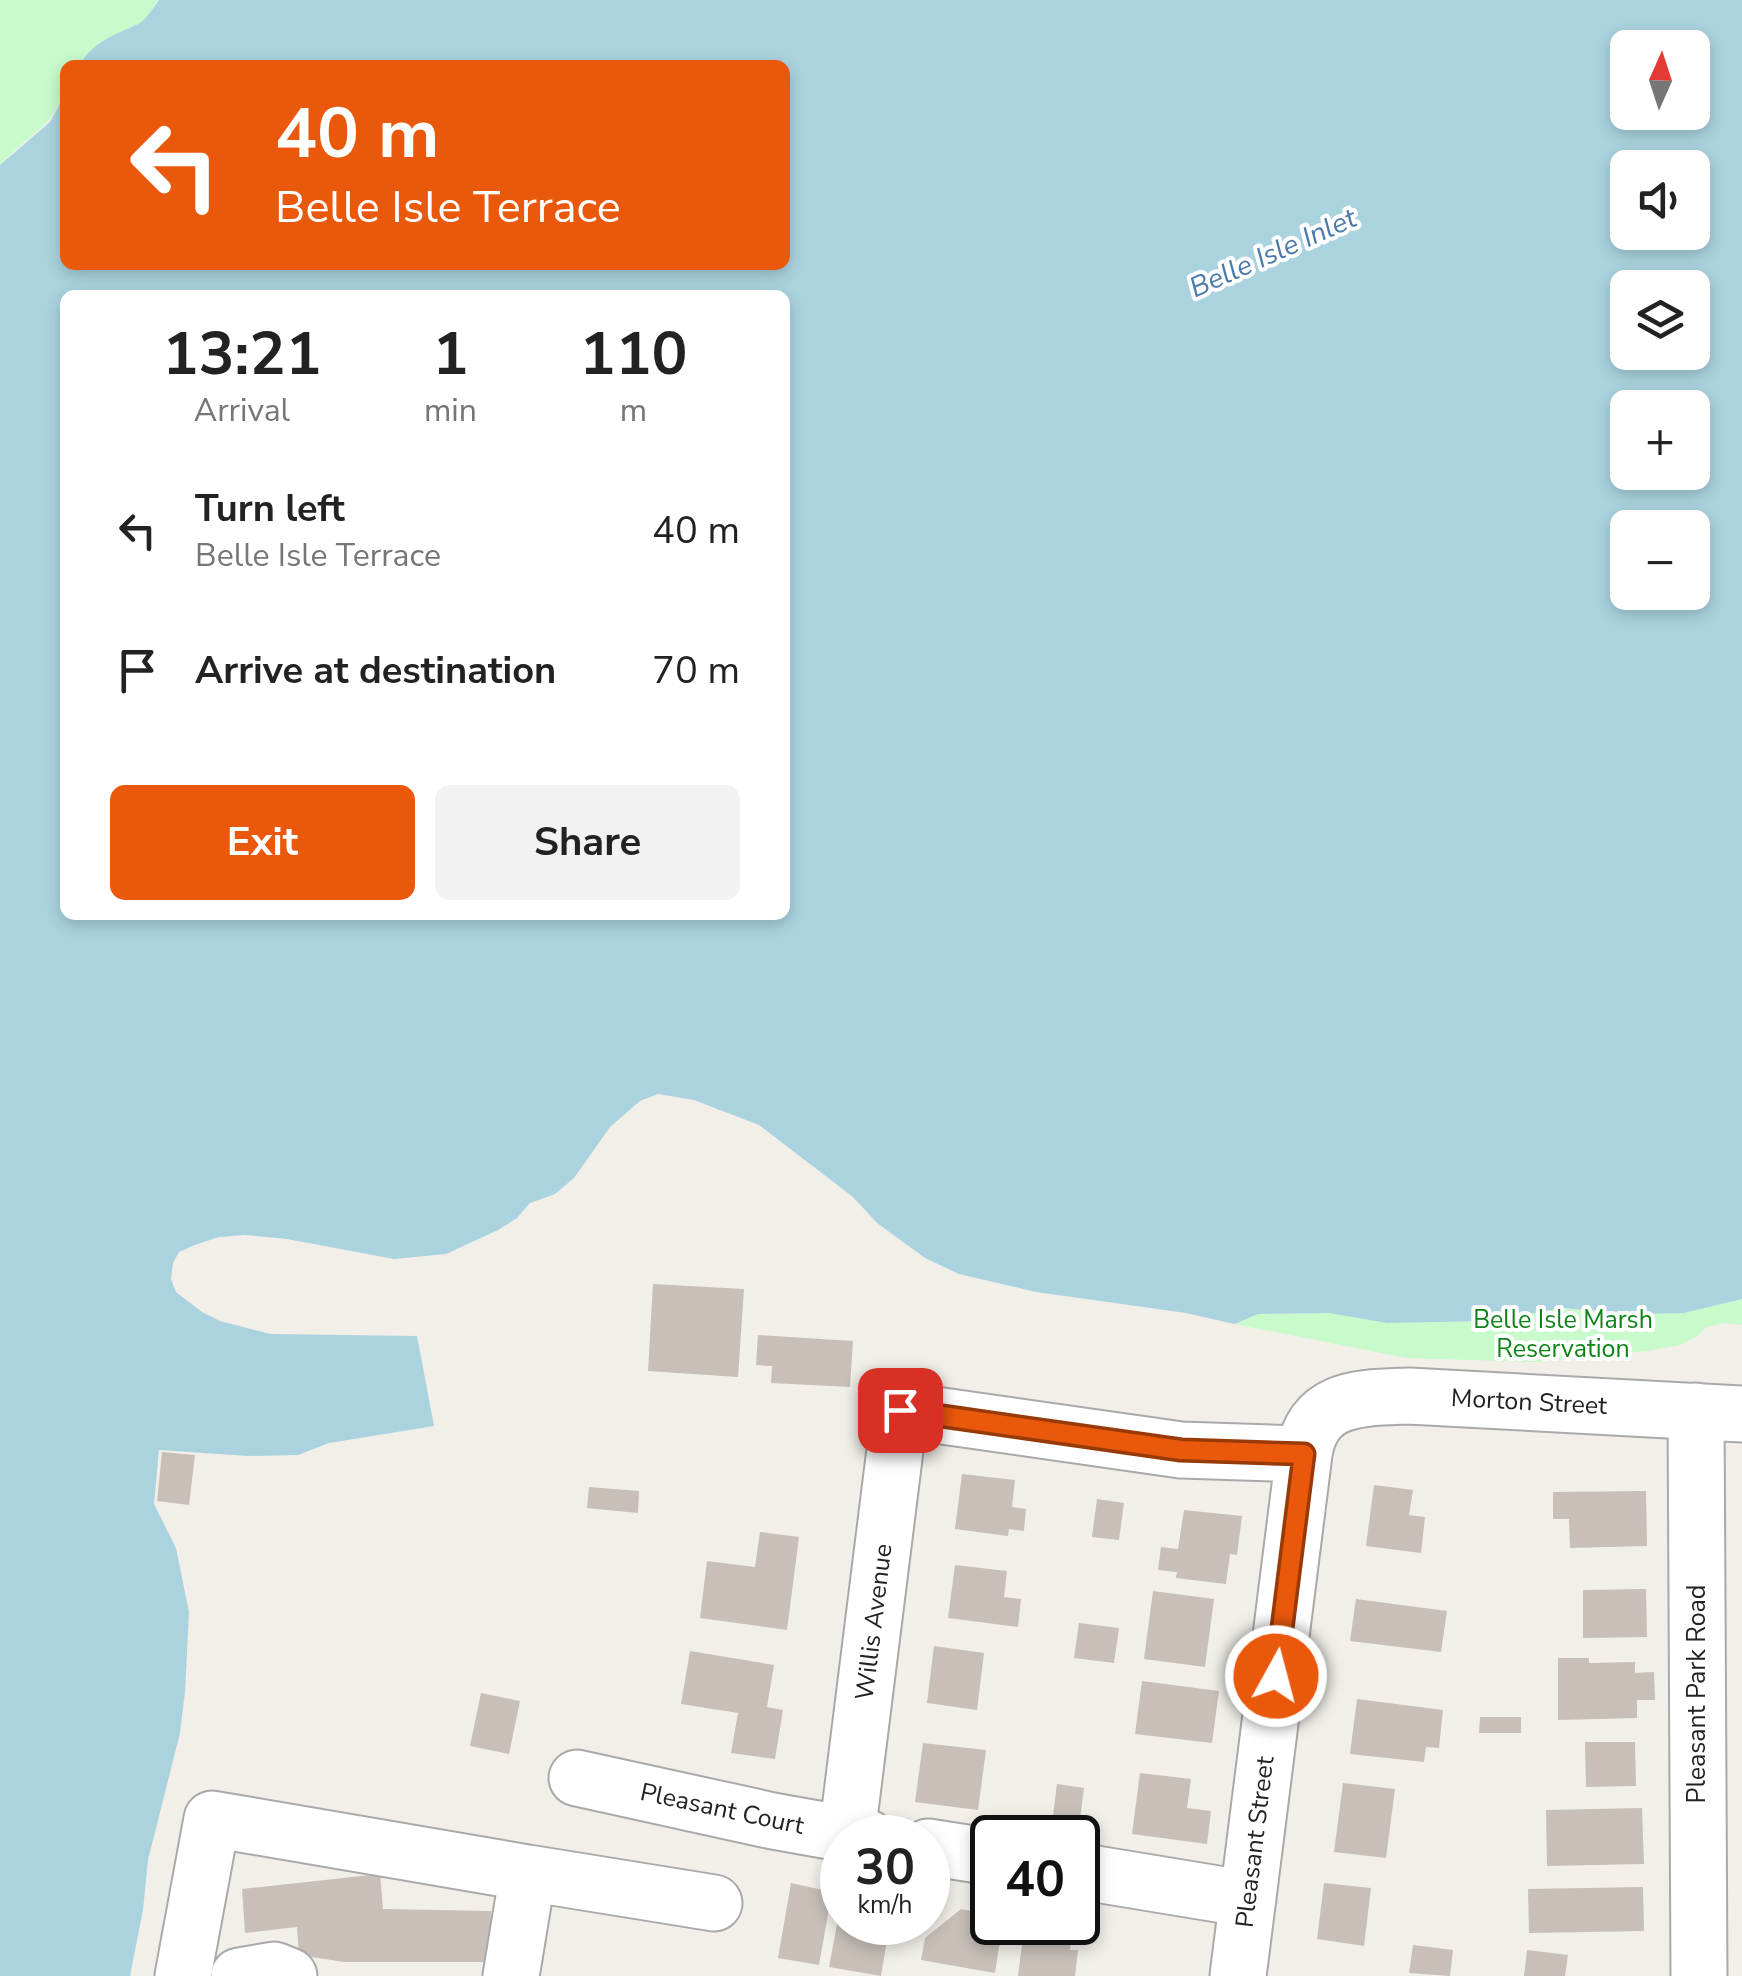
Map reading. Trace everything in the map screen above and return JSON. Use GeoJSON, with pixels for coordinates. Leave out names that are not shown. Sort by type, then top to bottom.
{"type":"FeatureCollection","features":[{"type":"Feature","properties":{"kind":"street","name":"Morton Street"},"geometry":{"type":"LineString","coordinates":[[900,1410],[1181,1450],[1312,1434],[1352,1402],[1408,1396],[1719,1413]]}},
{"type":"Feature","properties":{"kind":"street","name":"Willis Avenue"},"geometry":{"type":"LineString","coordinates":[[859,1815],[900,1410]]}},
{"type":"Feature","properties":{"kind":"street","name":"Pleasant Park Road"},"geometry":{"type":"LineString","coordinates":[[1699,1976],[1719,1413]]}},
{"type":"Feature","properties":{"kind":"street","name":"Pleasant Street"},"geometry":{"type":"LineString","coordinates":[[1238,1976],[1312,1434]]}},
{"type":"Feature","properties":{"kind":"street","name":"Pleasant Court"},"geometry":{"type":"LineString","coordinates":[[577,1778],[820,1828]]}},
{"type":"Feature","properties":{"kind":"street"},"geometry":{"type":"LineString","coordinates":[[183,1976],[212,1819],[714,1903]]}},
{"type":"Feature","properties":{"kind":"street"},"geometry":{"type":"LineString","coordinates":[[511,1976],[528,1873]]}},
{"type":"Feature","properties":{"kind":"street"},"geometry":{"type":"LineString","coordinates":[[1100,1874],[1248,1899]]}},
{"type":"Feature","properties":{"kind":"street"},"geometry":{"type":"LineString","coordinates":[[239,1976],[274,1970],[288,1976]]}},
{"type":"Feature","properties":{"kind":"green space"},"geometry":{"type":"Polygon","coordinates":[[[0,0],[158,0],[141,22],[98,45],[83,60],[60,60],[60,100],[54,113],[0,165],[0,0]]]}},
{"type":"Feature","properties":{"kind":"green space","name":"Belle Isle Marsh Reservation"},"geometry":{"type":"Polygon","coordinates":[[[1742,1299],[1742,1325],[1706,1327],[1680,1345],[1536,1362],[1406,1358],[1234,1324],[1258,1314],[1329,1313],[1387,1323],[1489,1321],[1563,1308],[1632,1314],[1684,1313],[1742,1299]]]}},
{"type":"Feature","properties":{"kind":"water","name":"Belle Isle Inlet"},"geometry":{"type":"Polygon","coordinates":[[[159,0],[1742,0],[1742,1299],[1684,1313],[1632,1314],[1563,1308],[1489,1321],[1387,1323],[1329,1313],[1258,1314],[1234,1324],[1186,1313],[1036,1292],[959,1274],[925,1258],[759,1125],[694,1100],[658,1094],[640,1101],[610,1127],[574,1178],[555,1194],[530,1203],[517,1218],[498,1230],[446,1254],[394,1259],[245,1235],[219,1237],[195,1245],[179,1252],[171,1279],[176,1292],[220,1321],[271,1334],[417,1336],[434,1426],[329,1443],[298,1455],[159,1450],[154,1504],[176,1548],[189,1612],[185,1692],[180,1733],[148,1860],[130,1976],[0,1976],[0,165],[50,122],[60,103],[60,270],[790,270],[790,60],[83,60],[98,44],[141,22],[159,0]]]}},
{"type":"Feature","properties":{"kind":"building"},"geometry":{"type":"Polygon","coordinates":[[[653,1284],[744,1289],[738,1377],[648,1371],[653,1284]]]}},
{"type":"Feature","properties":{"kind":"building"},"geometry":{"type":"Polygon","coordinates":[[[758,1335],[853,1341],[850,1387],[771,1383],[772,1366],[756,1365],[758,1335]]]}},
{"type":"Feature","properties":{"kind":"building"},"geometry":{"type":"Polygon","coordinates":[[[162,1452],[195,1455],[189,1505],[157,1501],[162,1452]]]}},
{"type":"Feature","properties":{"kind":"building"},"geometry":{"type":"Polygon","coordinates":[[[962,1474],[1015,1480],[1012,1507],[1026,1509],[1024,1531],[1009,1529],[1008,1536],[955,1529],[962,1474]]]}},
{"type":"Feature","properties":{"kind":"building"},"geometry":{"type":"Polygon","coordinates":[[[1374,1485],[1413,1490],[1409,1515],[1425,1517],[1421,1553],[1366,1546],[1374,1485]]]}},
{"type":"Feature","properties":{"kind":"building"},"geometry":{"type":"Polygon","coordinates":[[[589,1487],[639,1491],[638,1513],[587,1508],[589,1487]]]}},
{"type":"Feature","properties":{"kind":"building"},"geometry":{"type":"Polygon","coordinates":[[[1646,1491],[1647,1546],[1570,1548],[1569,1519],[1553,1519],[1553,1492],[1646,1491]]]}},
{"type":"Feature","properties":{"kind":"building"},"geometry":{"type":"Polygon","coordinates":[[[1097,1499],[1124,1503],[1119,1540],[1092,1537],[1097,1499]]]}},
{"type":"Feature","properties":{"kind":"building"},"geometry":{"type":"Polygon","coordinates":[[[1184,1510],[1242,1516],[1237,1555],[1230,1554],[1226,1584],[1176,1578],[1177,1572],[1158,1570],[1161,1547],[1178,1549],[1184,1510]]]}},
{"type":"Feature","properties":{"kind":"building"},"geometry":{"type":"Polygon","coordinates":[[[760,1532],[799,1537],[787,1630],[700,1618],[707,1561],[755,1567],[760,1532]]]}},
{"type":"Feature","properties":{"kind":"building"},"geometry":{"type":"Polygon","coordinates":[[[955,1565],[1007,1571],[1004,1597],[1021,1599],[1018,1627],[948,1618],[955,1565]]]}},
{"type":"Feature","properties":{"kind":"building"},"geometry":{"type":"Polygon","coordinates":[[[1646,1589],[1647,1637],[1583,1638],[1583,1590],[1646,1589]]]}},
{"type":"Feature","properties":{"kind":"building"},"geometry":{"type":"Polygon","coordinates":[[[1153,1591],[1214,1599],[1205,1667],[1144,1659],[1153,1591]]]}},
{"type":"Feature","properties":{"kind":"building"},"geometry":{"type":"Polygon","coordinates":[[[1356,1599],[1447,1611],[1441,1652],[1350,1641],[1356,1599]]]}},
{"type":"Feature","properties":{"kind":"building"},"geometry":{"type":"Polygon","coordinates":[[[1079,1623],[1119,1628],[1114,1663],[1074,1658],[1079,1623]]]}},
{"type":"Feature","properties":{"kind":"building"},"geometry":{"type":"Polygon","coordinates":[[[934,1646],[984,1653],[977,1710],[927,1703],[934,1646]]]}},
{"type":"Feature","properties":{"kind":"building"},"geometry":{"type":"Polygon","coordinates":[[[690,1651],[774,1665],[767,1707],[783,1710],[775,1759],[731,1753],[738,1713],[681,1704],[690,1651]]]}},
{"type":"Feature","properties":{"kind":"building"},"geometry":{"type":"Polygon","coordinates":[[[1558,1658],[1589,1658],[1589,1663],[1635,1662],[1635,1673],[1654,1672],[1655,1700],[1637,1700],[1637,1718],[1558,1720],[1558,1658]]]}},
{"type":"Feature","properties":{"kind":"building"},"geometry":{"type":"Polygon","coordinates":[[[1142,1681],[1219,1691],[1212,1743],[1135,1734],[1142,1681]]]}},
{"type":"Feature","properties":{"kind":"building"},"geometry":{"type":"Polygon","coordinates":[[[481,1693],[520,1701],[509,1754],[470,1746],[481,1693]]]}},
{"type":"Feature","properties":{"kind":"building"},"geometry":{"type":"Polygon","coordinates":[[[1357,1699],[1443,1710],[1439,1748],[1426,1747],[1424,1762],[1350,1754],[1357,1699]]]}},
{"type":"Feature","properties":{"kind":"building"},"geometry":{"type":"Polygon","coordinates":[[[1480,1717],[1521,1717],[1521,1733],[1479,1733],[1480,1717]]]}},
{"type":"Feature","properties":{"kind":"building"},"geometry":{"type":"Polygon","coordinates":[[[1585,1742],[1635,1742],[1636,1786],[1586,1787],[1585,1742]]]}},
{"type":"Feature","properties":{"kind":"building"},"geometry":{"type":"Polygon","coordinates":[[[923,1743],[986,1750],[978,1810],[915,1802],[923,1743]]]}},
{"type":"Feature","properties":{"kind":"building"},"geometry":{"type":"Polygon","coordinates":[[[1140,1773],[1191,1779],[1187,1808],[1211,1811],[1207,1844],[1132,1834],[1140,1773]]]}},
{"type":"Feature","properties":{"kind":"building"},"geometry":{"type":"Polygon","coordinates":[[[1343,1783],[1395,1789],[1386,1858],[1334,1852],[1343,1783]]]}},
{"type":"Feature","properties":{"kind":"building"},"geometry":{"type":"Polygon","coordinates":[[[1057,1784],[1084,1788],[1081,1815],[1053,1815],[1057,1784]]]}},
{"type":"Feature","properties":{"kind":"building"},"geometry":{"type":"Polygon","coordinates":[[[1642,1808],[1644,1864],[1547,1866],[1546,1810],[1642,1808]]]}},
{"type":"Feature","properties":{"kind":"building"},"geometry":{"type":"Polygon","coordinates":[[[380,1874],[383,1909],[491,1911],[490,1962],[344,1962],[299,1955],[297,1927],[245,1933],[242,1889],[380,1874]]]}},
{"type":"Feature","properties":{"kind":"building"},"geometry":{"type":"Polygon","coordinates":[[[791,1883],[820,1889],[823,1945],[819,1965],[778,1958],[791,1883]]]}},
{"type":"Feature","properties":{"kind":"building"},"geometry":{"type":"Polygon","coordinates":[[[1324,1883],[1371,1888],[1364,1946],[1317,1939],[1324,1883]]]}},
{"type":"Feature","properties":{"kind":"building"},"geometry":{"type":"Polygon","coordinates":[[[1643,1887],[1644,1931],[1529,1933],[1528,1889],[1643,1887]]]}},
{"type":"Feature","properties":{"kind":"building"},"geometry":{"type":"Polygon","coordinates":[[[961,1909],[970,1911],[970,1945],[999,1945],[995,1973],[921,1960],[924,1945],[950,1945],[950,1918],[961,1909]]]}},
{"type":"Feature","properties":{"kind":"building"},"geometry":{"type":"Polygon","coordinates":[[[833,1945],[886,1945],[881,1976],[829,1967],[833,1945]]]}},
{"type":"Feature","properties":{"kind":"building"},"geometry":{"type":"Polygon","coordinates":[[[1022,1945],[1071,1945],[1070,1950],[1078,1950],[1075,1976],[1018,1976],[1022,1945]]]}},
{"type":"Feature","properties":{"kind":"building"},"geometry":{"type":"Polygon","coordinates":[[[1413,1945],[1453,1950],[1450,1976],[1409,1973],[1413,1945]]]}},
{"type":"Feature","properties":{"kind":"building"},"geometry":{"type":"Polygon","coordinates":[[[1527,1950],[1568,1955],[1565,1976],[1524,1976],[1527,1950]]]}},
{"type":"Feature","properties":{"kind":"route"},"geometry":{"type":"LineString","coordinates":[[900,1410],[1181,1450],[1304,1454],[1276,1676]]}}]}
